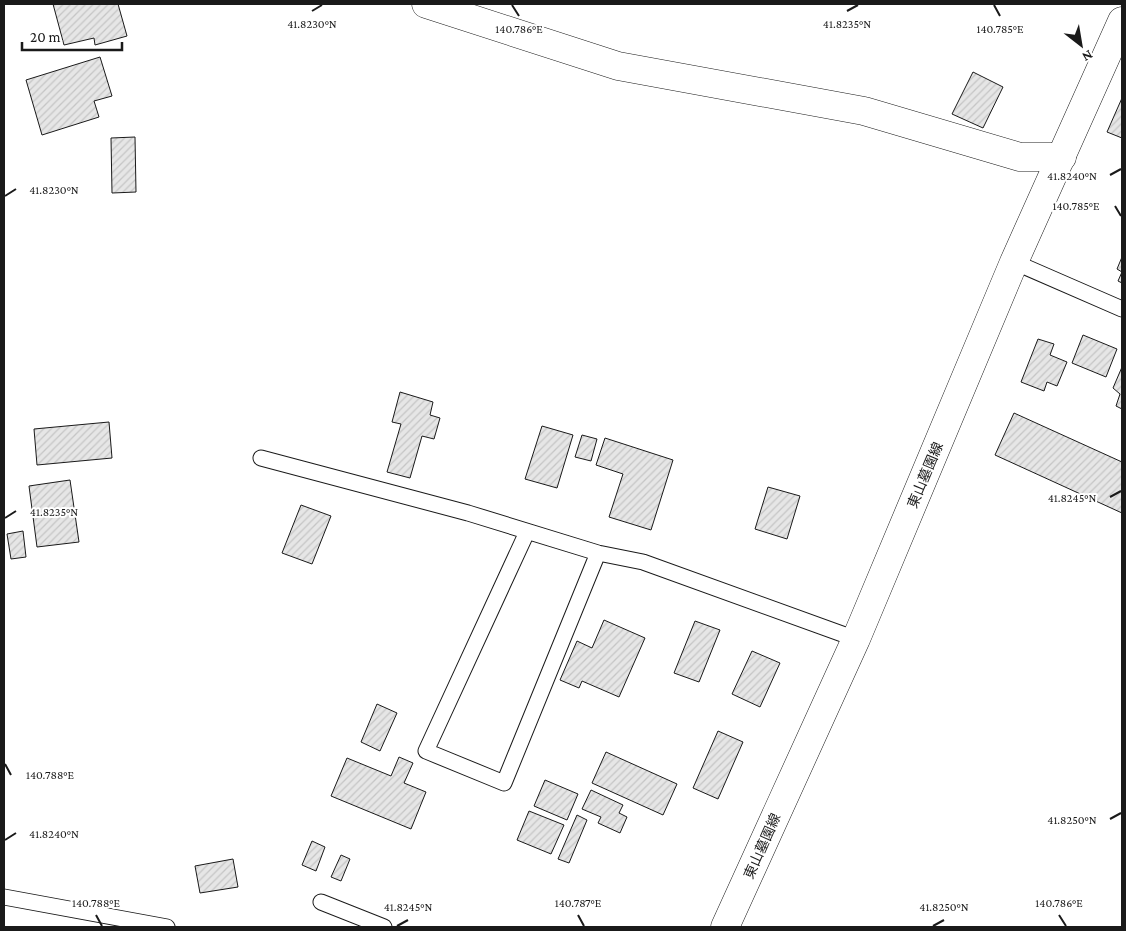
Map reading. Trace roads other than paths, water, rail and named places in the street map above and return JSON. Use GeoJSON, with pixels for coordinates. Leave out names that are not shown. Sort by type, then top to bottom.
{"type":"FeatureCollection","features":[{"type":"Feature","properties":{"kind":"street"},"geometry":{"type":"LineString","coordinates":[[426,4],[618,66],[864,111],[1020,157],[1062,157]]}},
{"type":"Feature","properties":{"kind":"street","name":"東山墓園線"},"geometry":{"type":"LineString","coordinates":[[725,927],[856,639],[1014,262],[1122,21]]}},
{"type":"Feature","properties":{"kind":"lane"},"geometry":{"type":"LineString","coordinates":[[1014,262],[1122,309]]}},
{"type":"Feature","properties":{"kind":"lane"},"geometry":{"type":"LineString","coordinates":[[261,458],[468,513],[598,553],[643,562],[856,639]]}},
{"type":"Feature","properties":{"kind":"lane"},"geometry":{"type":"LineString","coordinates":[[527,532],[426,751],[504,783],[598,553]]}},
{"type":"Feature","properties":{"kind":"lane"},"geometry":{"type":"LineString","coordinates":[[4,897],[167,927]]}},
{"type":"Feature","properties":{"kind":"lane"},"geometry":{"type":"LineString","coordinates":[[321,902],[384,927]]}}]}
